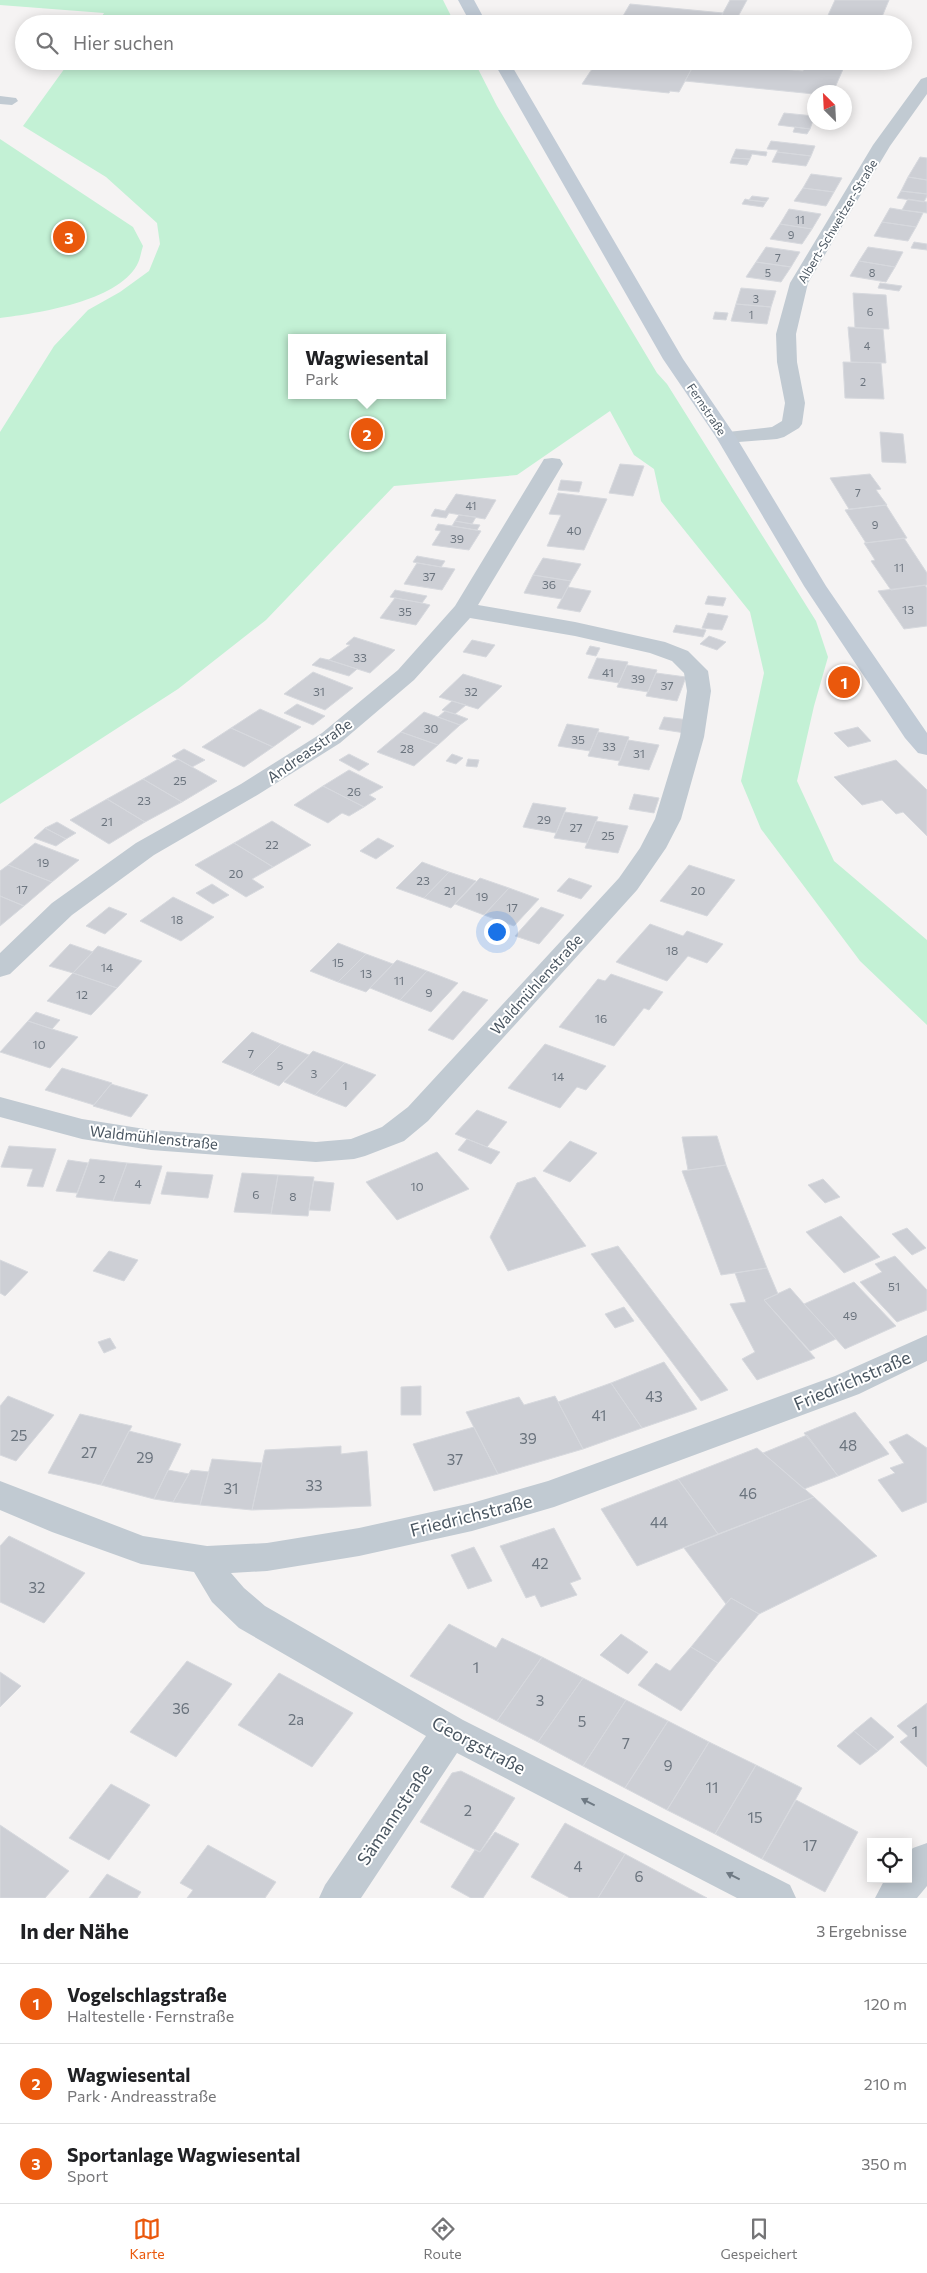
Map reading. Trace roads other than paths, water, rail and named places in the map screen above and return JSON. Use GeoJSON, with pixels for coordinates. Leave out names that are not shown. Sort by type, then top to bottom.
{"type":"FeatureCollection","features":[{"type":"Feature","properties":{"kind":"main road"},"geometry":{"type":"LineString","coordinates":[[466,0],[474,15]]}},
{"type":"Feature","properties":{"kind":"main road","name":"Fernstraße"},"geometry":{"type":"LineString","coordinates":[[505,70],[659,334],[726,437],[815,586],[914,734],[927,748]]}},
{"type":"Feature","properties":{"kind":"street","name":"Albert-Schweitzer-Straße"},"geometry":{"type":"LineString","coordinates":[[726,437],[753,437],[777,433],[792,424],[795,403],[787,362],[786,334],[799,283],[882,145],[927,82]]}},
{"type":"Feature","properties":{"kind":"street","name":"Andreasstraße"},"geometry":{"type":"LineString","coordinates":[[0,968],[62,909],[145,849],[250,789],[331,738],[406,675],[464,610],[552,464]]}},
{"type":"Feature","properties":{"kind":"street","name":"Waldmühlenstraße"},"geometry":{"type":"LineString","coordinates":[[0,1106],[82,1129],[151,1140],[316,1152],[354,1149],[393,1134],[418,1114],[628,884],[648,855],[668,819],[692,737],[699,691],[696,671],[680,656],[657,647],[574,629],[464,610]]}},
{"type":"Feature","properties":{"kind":"street","name":"Friedrichstraße"},"geometry":{"type":"LineString","coordinates":[[0,1495],[64,1522],[142,1550],[207,1560],[267,1556],[359,1542],[472,1517],[545,1496],[847,1385],[927,1347]]}},
{"type":"Feature","properties":{"kind":"street","name":"Georgstraße"},"geometry":{"type":"LineString","coordinates":[[207,1560],[211,1575],[225,1594],[252,1617],[450,1731],[776,1898]]}},
{"type":"Feature","properties":{"kind":"street","name":"Sämannstraße"},"geometry":{"type":"LineString","coordinates":[[339,1898],[450,1731]]}},
{"type":"Feature","properties":{"kind":"street"},"geometry":{"type":"LineString","coordinates":[[912,1875],[927,1861]]}},
{"type":"Feature","properties":{"kind":"street"},"geometry":{"type":"LineString","coordinates":[[895,1898],[905,1883]]}},
{"type":"Feature","properties":{"kind":"place","name":"Sportanlage Wagwiesental"},"geometry":{"type":"Point","coordinates":[69,237]}},
{"type":"Feature","properties":{"kind":"place","name":"Wagwiesental"},"geometry":{"type":"Point","coordinates":[367,434]}},
{"type":"Feature","properties":{"kind":"place","name":"Vogelschlagstraße"},"geometry":{"type":"Point","coordinates":[844,682]}}]}
